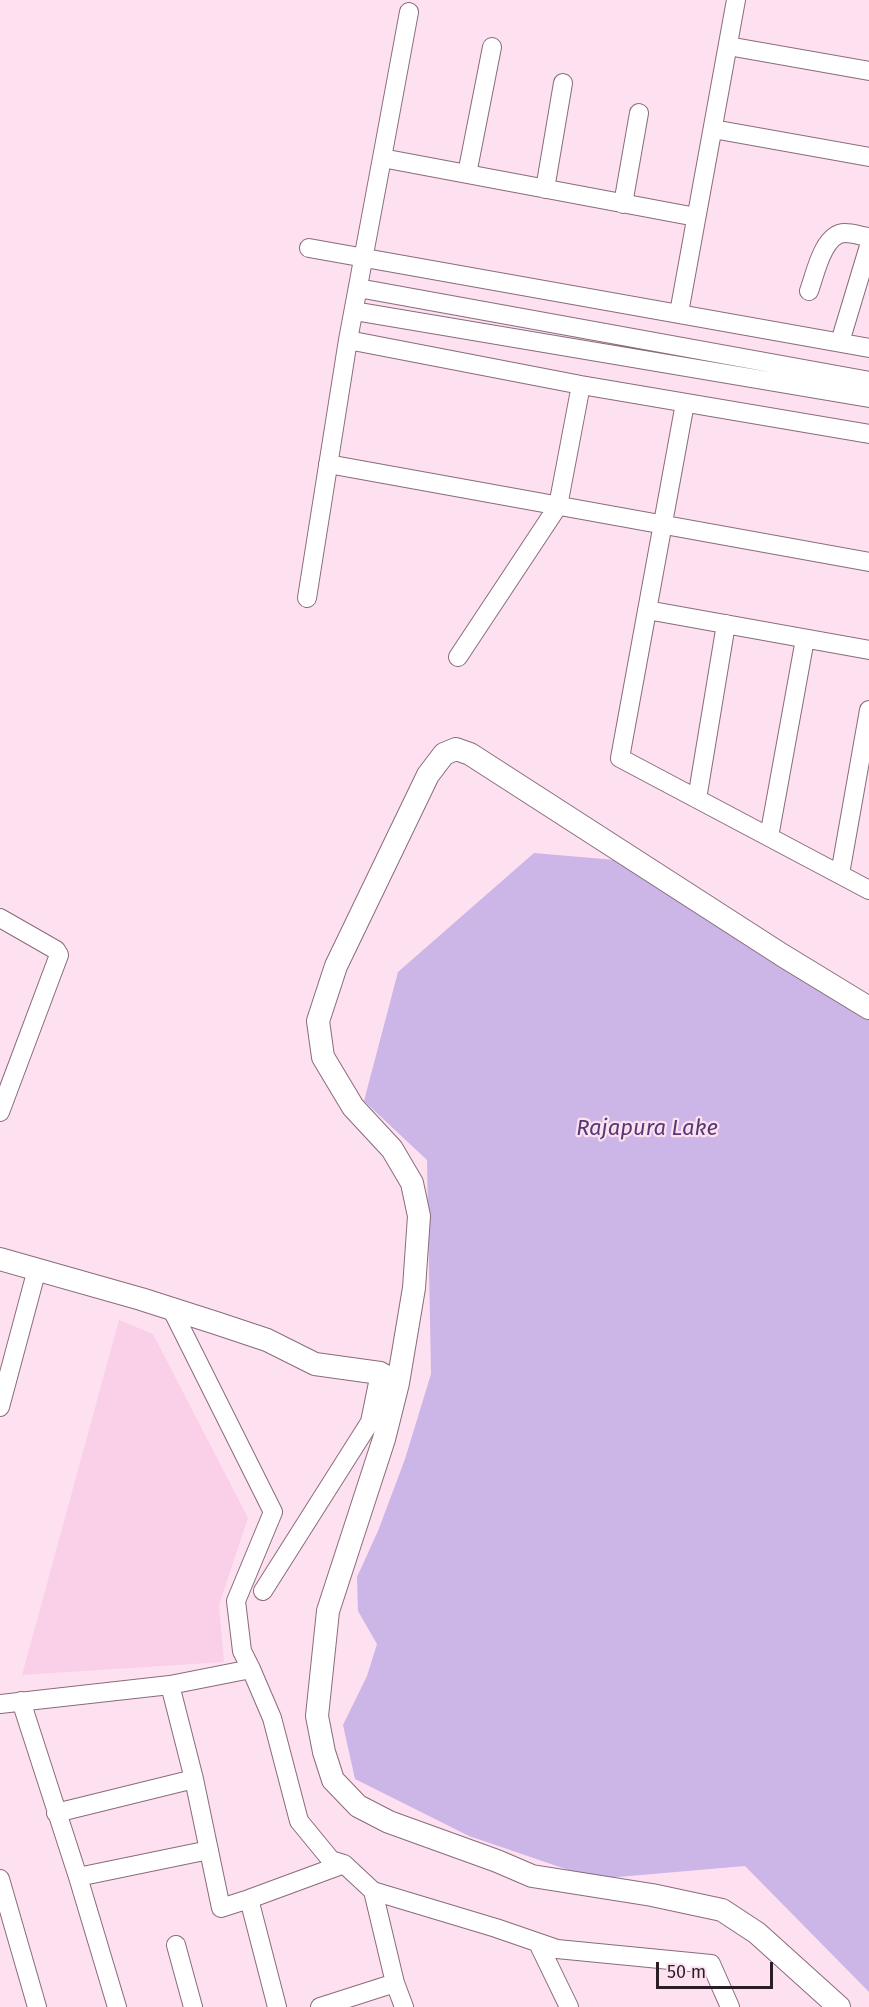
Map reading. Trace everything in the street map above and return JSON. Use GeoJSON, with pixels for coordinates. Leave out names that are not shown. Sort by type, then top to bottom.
{"type":"FeatureCollection","features":[{"type":"Feature","properties":{"kind":"street"},"geometry":{"type":"LineString","coordinates":[[679,314],[736,0]]}},
{"type":"Feature","properties":{"kind":"street"},"geometry":{"type":"LineString","coordinates":[[307,598],[348,340],[409,12]]}},
{"type":"Feature","properties":{"kind":"street"},"geometry":{"type":"LineString","coordinates":[[728,46],[869,71]]}},
{"type":"Feature","properties":{"kind":"street"},"geometry":{"type":"LineString","coordinates":[[467,174],[492,47]]}},
{"type":"Feature","properties":{"kind":"street"},"geometry":{"type":"LineString","coordinates":[[545,189],[563,83]]}},
{"type":"Feature","properties":{"kind":"street"},"geometry":{"type":"LineString","coordinates":[[623,204],[639,113]]}},
{"type":"Feature","properties":{"kind":"street"},"geometry":{"type":"LineString","coordinates":[[713,129],[869,157]]}},
{"type":"Feature","properties":{"kind":"street"},"geometry":{"type":"LineString","coordinates":[[382,158],[696,217]]}},
{"type":"Feature","properties":{"kind":"street"},"geometry":{"type":"LineString","coordinates":[[809,291],[825,245],[836,234],[869,237]]}},
{"type":"Feature","properties":{"kind":"street"},"geometry":{"type":"LineString","coordinates":[[840,342],[869,246]]}},
{"type":"Feature","properties":{"kind":"street"},"geometry":{"type":"LineString","coordinates":[[309,248],[869,348]]}},
{"type":"Feature","properties":{"kind":"street"},"geometry":{"type":"LineString","coordinates":[[358,288],[869,381]]}},
{"type":"Feature","properties":{"kind":"street"},"geometry":{"type":"LineString","coordinates":[[354,311],[869,398]]}},
{"type":"Feature","properties":{"kind":"street"},"geometry":{"type":"LineString","coordinates":[[348,340],[581,385],[869,434]]}},
{"type":"Feature","properties":{"kind":"street"},"geometry":{"type":"LineString","coordinates":[[458,657],[558,506],[581,385]]}},
{"type":"Feature","properties":{"kind":"street"},"geometry":{"type":"LineString","coordinates":[[685,403],[620,758],[869,890]]}},
{"type":"Feature","properties":{"kind":"street"},"geometry":{"type":"LineString","coordinates":[[328,464],[869,562]]}},
{"type":"Feature","properties":{"kind":"street"},"geometry":{"type":"LineString","coordinates":[[647,610],[869,650]]}},
{"type":"Feature","properties":{"kind":"street"},"geometry":{"type":"LineString","coordinates":[[697,799],[726,624]]}},
{"type":"Feature","properties":{"kind":"street"},"geometry":{"type":"LineString","coordinates":[[769,837],[805,639]]}},
{"type":"Feature","properties":{"kind":"street"},"geometry":{"type":"LineString","coordinates":[[840,874],[869,710]]}},
{"type":"Feature","properties":{"kind":"street"},"geometry":{"type":"LineString","coordinates":[[263,1591],[370,1422],[389,1378],[414,1288],[419,1216],[412,1183],[392,1149],[353,1107],[323,1056],[318,1021],[336,966],[428,775],[444,754],[456,749],[470,754],[782,955],[869,1008]]}},
{"type":"Feature","properties":{"kind":"street"},"geometry":{"type":"LineString","coordinates":[[0,918],[56,950],[59,955],[0,1112]]}},
{"type":"Feature","properties":{"kind":"street"},"geometry":{"type":"LineString","coordinates":[[1,1262],[37,1269],[171,1308],[267,1340],[315,1364],[389,1378]]}},
{"type":"Feature","properties":{"kind":"street"},"geometry":{"type":"LineString","coordinates":[[0,1407],[37,1269]]}},
{"type":"Feature","properties":{"kind":"street"},"geometry":{"type":"LineString","coordinates":[[171,1308],[273,1512],[236,1601],[242,1651],[273,1718],[299,1821],[331,1860],[344,1864],[372,1891],[557,1949],[711,1964],[730,2007]]}},
{"type":"Feature","properties":{"kind":"street"},"geometry":{"type":"LineString","coordinates":[[389,1378],[384,1439],[328,1611],[317,1716],[324,1752],[333,1780],[358,1806],[389,1822],[532,1876],[652,1895],[722,1910],[757,1933],[840,2007]]}},
{"type":"Feature","properties":{"kind":"street"},"geometry":{"type":"LineString","coordinates":[[0,1704],[170,1685],[251,1669]]}},
{"type":"Feature","properties":{"kind":"street"},"geometry":{"type":"LineString","coordinates":[[170,1685],[194,1779],[221,1908],[344,1864]]}},
{"type":"Feature","properties":{"kind":"street"},"geometry":{"type":"LineString","coordinates":[[21,1701],[117,2007]]}},
{"type":"Feature","properties":{"kind":"street"},"geometry":{"type":"LineString","coordinates":[[56,1813],[194,1779]]}},
{"type":"Feature","properties":{"kind":"street"},"geometry":{"type":"LineString","coordinates":[[78,1877],[209,1850]]}},
{"type":"Feature","properties":{"kind":"street"},"geometry":{"type":"LineString","coordinates":[[0,1879],[37,2007]]}},
{"type":"Feature","properties":{"kind":"street"},"geometry":{"type":"LineString","coordinates":[[372,1891],[395,1983],[404,2007]]}},
{"type":"Feature","properties":{"kind":"street"},"geometry":{"type":"LineString","coordinates":[[249,1899],[277,2007]]}},
{"type":"Feature","properties":{"kind":"street"},"geometry":{"type":"LineString","coordinates":[[538,1943],[569,2007]]}},
{"type":"Feature","properties":{"kind":"street"},"geometry":{"type":"LineString","coordinates":[[176,1945],[193,2007]]}},
{"type":"Feature","properties":{"kind":"street"},"geometry":{"type":"LineString","coordinates":[[320,2007],[395,1983]]}},
{"type":"Feature","properties":{"kind":"shaded area"},"geometry":{"type":"Polygon","coordinates":[[[119,1320],[153,1334],[248,1518],[219,1605],[224,1662],[22,1675],[119,1320]]]}},
{"type":"Feature","properties":{"kind":"water","name":"Rajapura Lake"},"geometry":{"type":"Polygon","coordinates":[[[534,853],[650,863],[869,1006],[869,1992],[745,1866],[595,1879],[469,1836],[355,1779],[343,1725],[367,1676],[377,1644],[358,1611],[357,1577],[378,1531],[405,1459],[431,1374],[427,1160],[364,1101],[398,972],[534,853]]]}}]}
